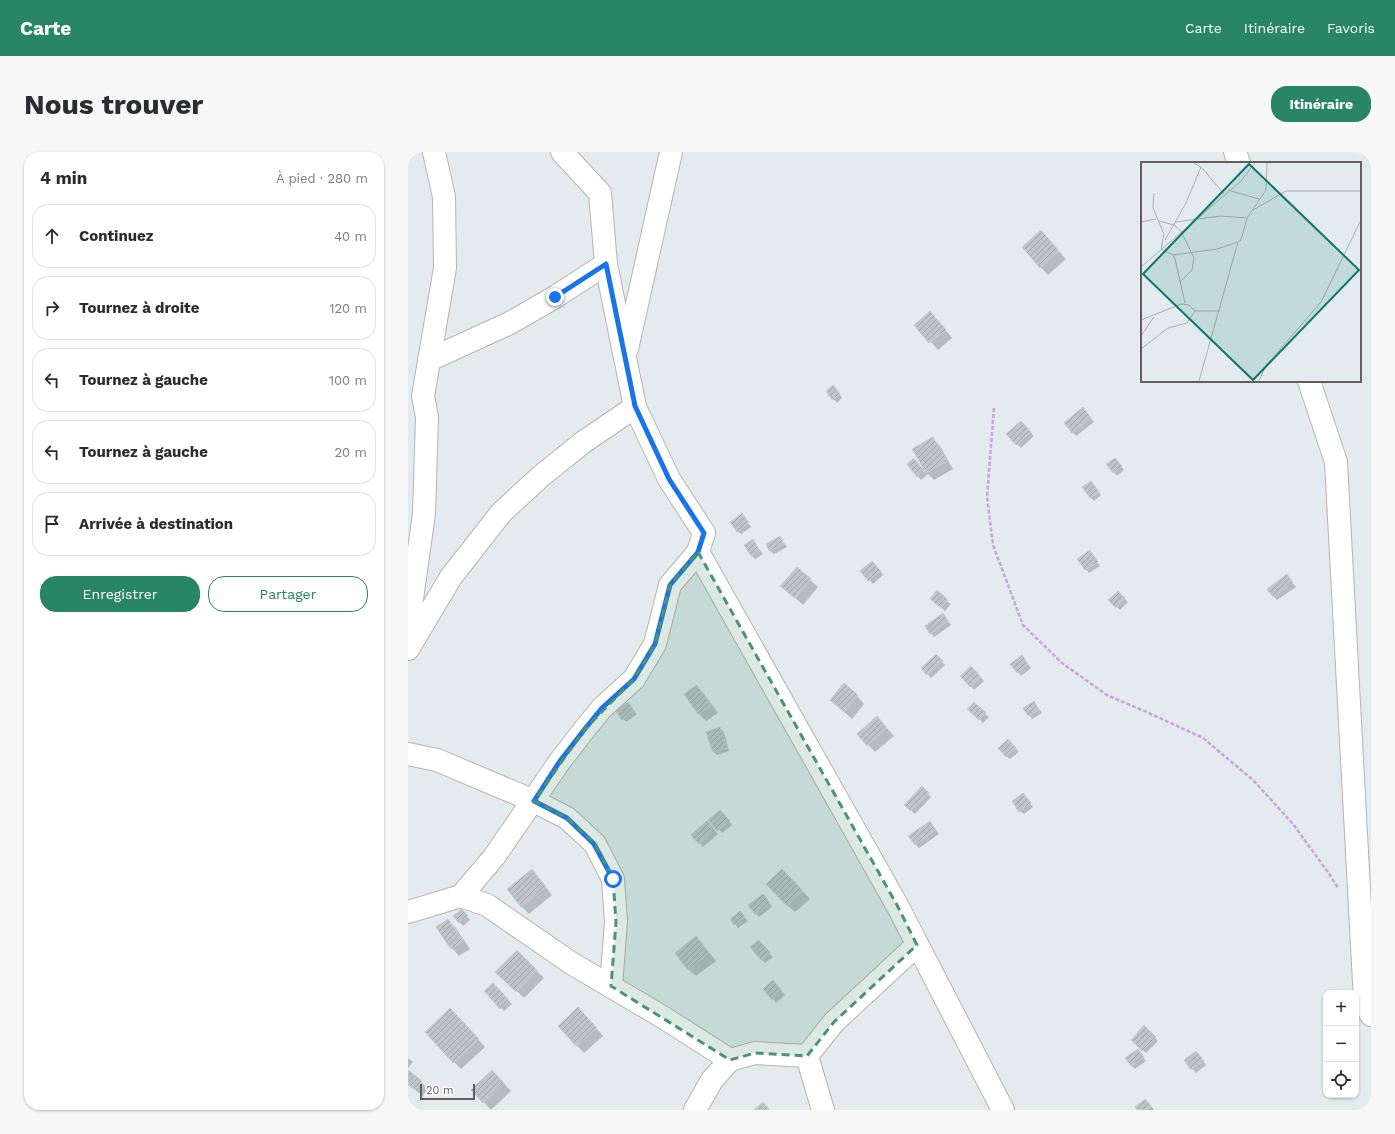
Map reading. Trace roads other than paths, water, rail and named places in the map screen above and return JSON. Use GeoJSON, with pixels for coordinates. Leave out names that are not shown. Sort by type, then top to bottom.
{"type":"FeatureCollection","features":[{"type":"Feature","properties":{"kind":"street"},"geometry":{"type":"LineString","coordinates":[[408,627],[424,514],[427,417],[415,397],[429,360],[445,268],[444,198],[434,152]]}},
{"type":"Feature","properties":{"kind":"street"},"geometry":{"type":"LineString","coordinates":[[408,912],[461,896],[494,857],[534,801],[560,761],[584,730],[602,708],[634,679],[655,644],[670,585],[698,552],[704,533],[669,479],[635,406],[606,264],[600,193],[562,152]]}},
{"type":"Feature","properties":{"kind":"street"},"geometry":{"type":"LineString","coordinates":[[625,356],[671,152]]}},
{"type":"Feature","properties":{"kind":"street"},"geometry":{"type":"LineString","coordinates":[[1235,152],[1239,162]]}},
{"type":"Feature","properties":{"kind":"street"},"geometry":{"type":"LineString","coordinates":[[429,360],[510,323],[555,297],[606,264]]}},
{"type":"Feature","properties":{"kind":"street"},"geometry":{"type":"LineString","coordinates":[[1309,382],[1336,462],[1366,1001],[1371,1015]]}},
{"type":"Feature","properties":{"kind":"street"},"geometry":{"type":"LineString","coordinates":[[408,649],[451,577],[501,513],[540,477],[582,443],[635,406]]}},
{"type":"Feature","properties":{"kind":"street"},"geometry":{"type":"LineString","coordinates":[[698,552],[893,898],[1003,1110]]}},
{"type":"Feature","properties":{"kind":"street"},"geometry":{"type":"LineString","coordinates":[[408,754],[437,760],[534,801],[567,818],[594,844],[613,879],[616,922],[611,986]]}},
{"type":"Feature","properties":{"kind":"street"},"geometry":{"type":"LineString","coordinates":[[461,896],[487,905],[571,963],[661,1016],[730,1060]]}},
{"type":"Feature","properties":{"kind":"street"},"geometry":{"type":"LineString","coordinates":[[807,1056],[834,1022],[917,945]]}},
{"type":"Feature","properties":{"kind":"street"},"geometry":{"type":"LineString","coordinates":[[695,1110],[712,1080],[730,1060],[755,1053],[807,1056]]}},
{"type":"Feature","properties":{"kind":"street"},"geometry":{"type":"LineString","coordinates":[[807,1056],[824,1110]]}}]}
